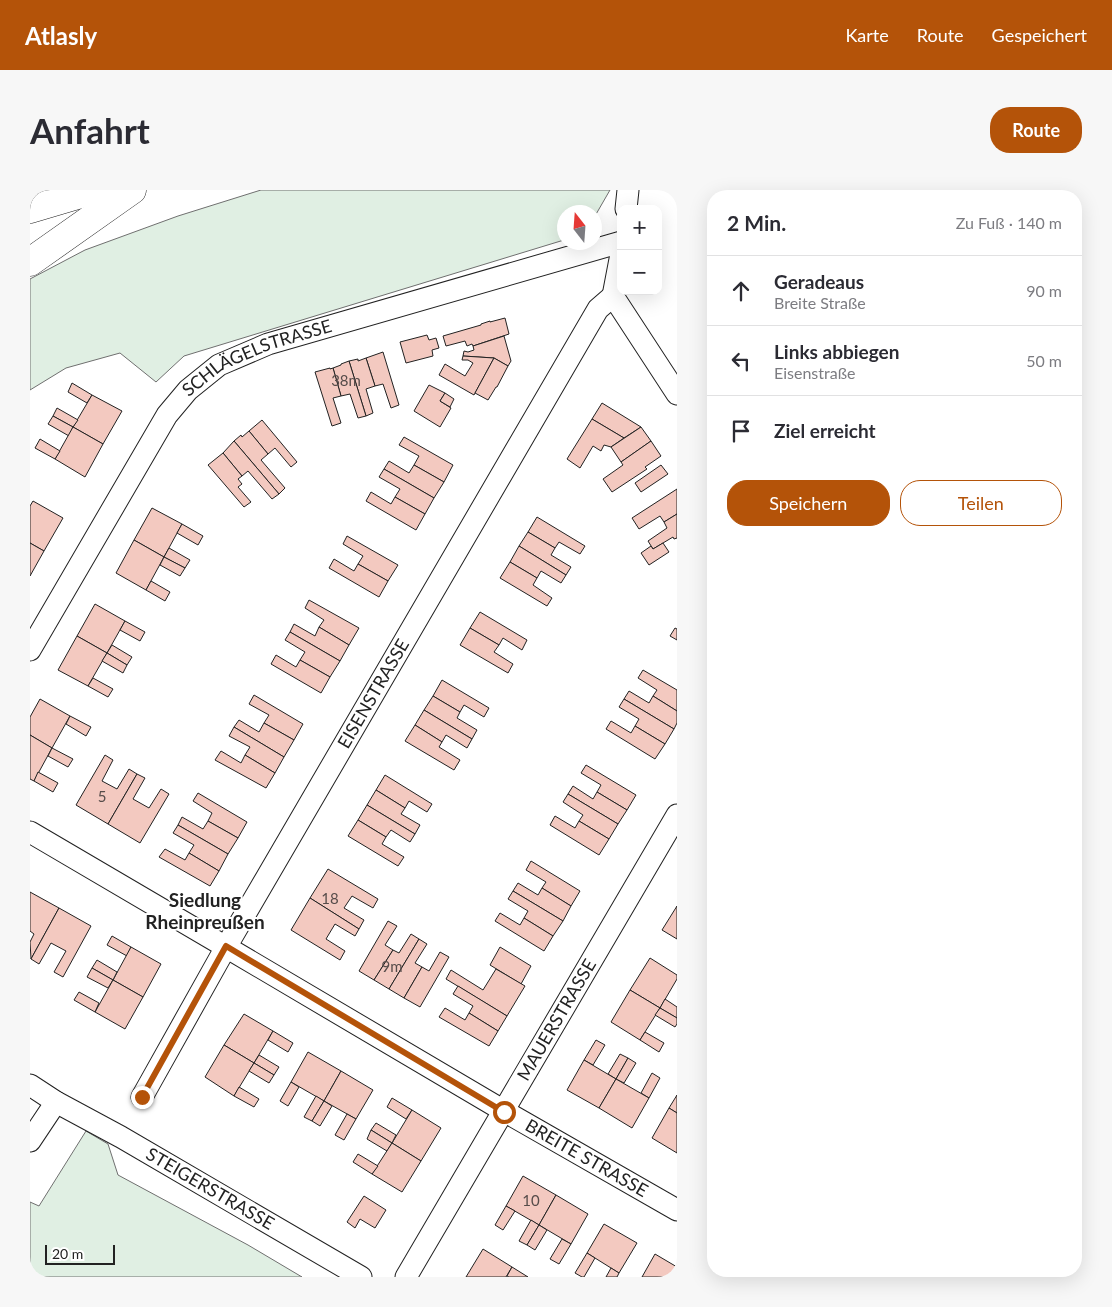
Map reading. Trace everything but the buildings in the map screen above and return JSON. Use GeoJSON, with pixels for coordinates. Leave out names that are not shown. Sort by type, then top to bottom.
{"type":"FeatureCollection","features":[{"type":"Feature","properties":{"kind":"main road"},"geometry":{"type":"LineString","coordinates":[[30,209],[94,190]]}},
{"type":"Feature","properties":{"kind":"main road"},"geometry":{"type":"LineString","coordinates":[[30,262],[132,190]]}},
{"type":"Feature","properties":{"kind":"street"},"geometry":{"type":"LineString","coordinates":[[626,205],[628,190]]}},
{"type":"Feature","properties":{"kind":"street","name":"SCHLÄGELSTRASSE"},"geometry":{"type":"LineString","coordinates":[[30,650],[167,415],[188,390],[219,366],[268,344],[617,243]]}},
{"type":"Feature","properties":{"kind":"street"},"geometry":{"type":"LineString","coordinates":[[617,278],[614,296],[677,394]]}},
{"type":"Feature","properties":{"kind":"street","name":"EISENSTRASSE"},"geometry":{"type":"LineString","coordinates":[[142,1097],[226,946],[598,309],[614,296]]}},
{"type":"Feature","properties":{"kind":"street","name":"MAUERSTRASSE"},"geometry":{"type":"LineString","coordinates":[[406,1277],[677,815]]}},
{"type":"Feature","properties":{"kind":"street","name":"BREITE STRASSE"},"geometry":{"type":"LineString","coordinates":[[30,832],[226,946],[504,1112],[677,1210]]}},
{"type":"Feature","properties":{"kind":"street","name":"STEIGERSTRASSE"},"geometry":{"type":"LineString","coordinates":[[30,1085],[56,1102],[121,1137],[361,1277]]}},
{"type":"Feature","properties":{"kind":"street"},"geometry":{"type":"LineString","coordinates":[[30,1142],[56,1102]]}},
{"type":"Feature","properties":{"kind":"green space"},"geometry":{"type":"Polygon","coordinates":[[[261,190],[610,190],[601,205],[557,205],[557,242],[184,356],[156,382],[120,353],[66,368],[30,390],[30,279],[85,250],[178,216],[261,190]]]}},
{"type":"Feature","properties":{"kind":"green space"},"geometry":{"type":"Polygon","coordinates":[[[86,1131],[108,1144],[118,1175],[248,1245],[302,1277],[30,1277],[30,1202],[39,1206],[86,1131]]]}},
{"type":"Feature","properties":{"kind":"district","name":"Siedlung Rheinpreußen"},"geometry":{"type":"Point","coordinates":[205,911]}},
{"type":"Feature","properties":{"kind":"route"},"geometry":{"type":"LineString","coordinates":[[142,1097],[226,946],[504,1112]]}}]}
